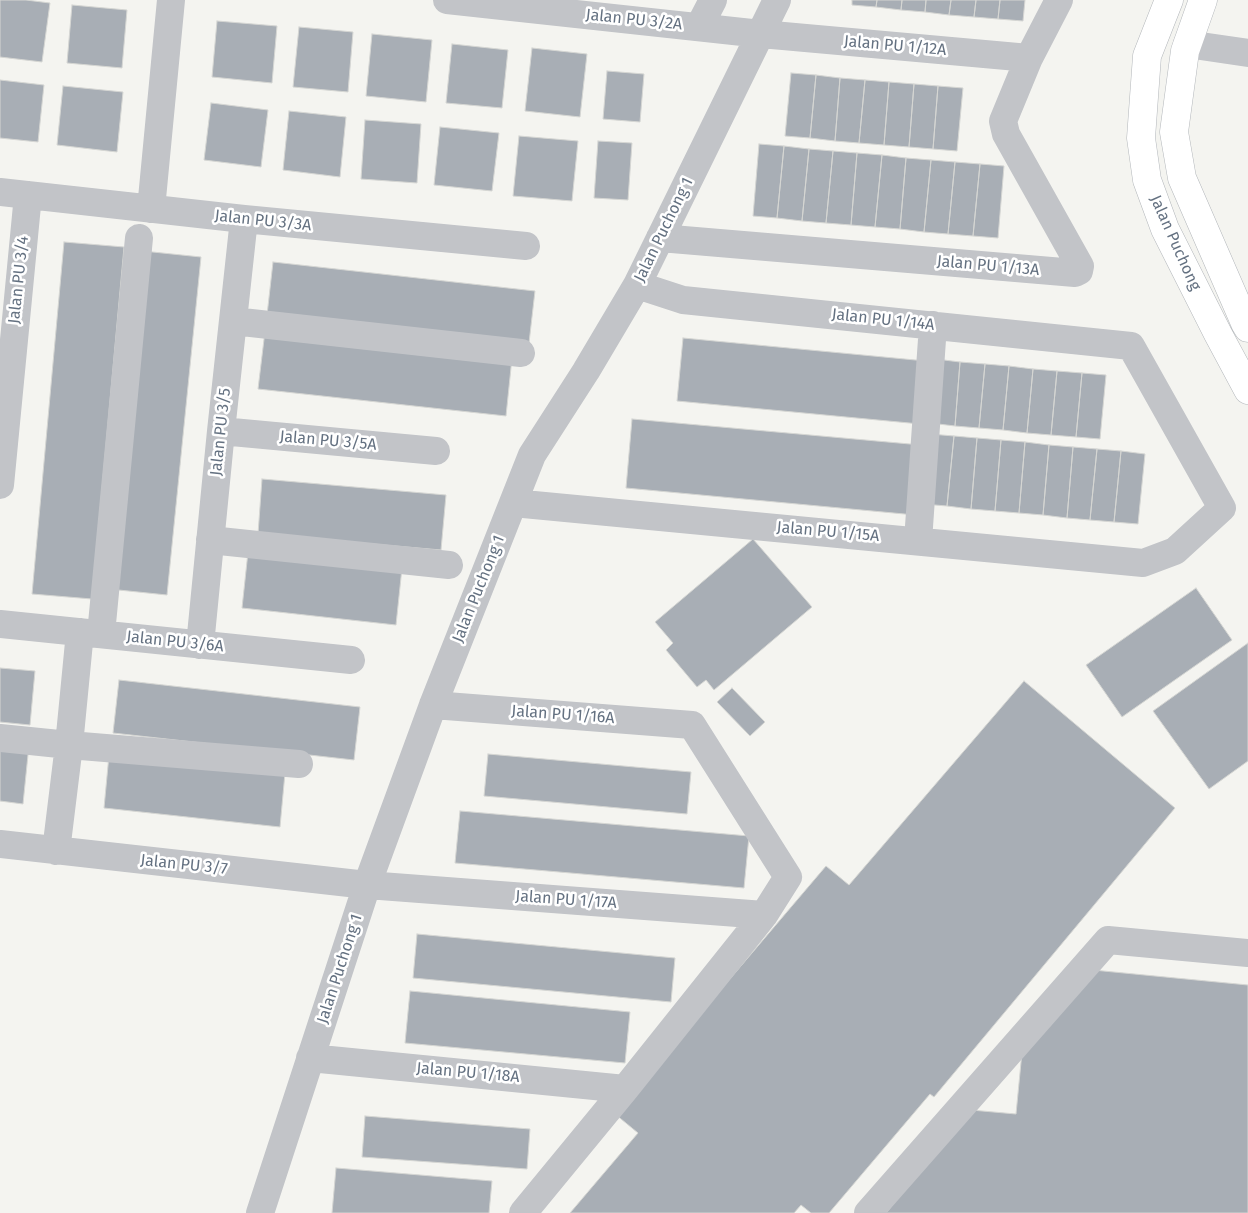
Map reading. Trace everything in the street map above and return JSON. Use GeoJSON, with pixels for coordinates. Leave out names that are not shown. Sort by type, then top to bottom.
{"type":"FeatureCollection","features":[{"type":"Feature","properties":{"kind":"main road","name":"Jalan Puchong"},"geometry":{"type":"LineString","coordinates":[[1169,0],[1147,56],[1141,138],[1147,180],[1165,229],[1248,390]]}},
{"type":"Feature","properties":{"kind":"main road","name":"Jalan Puchong"},"geometry":{"type":"LineString","coordinates":[[1203,0],[1185,51],[1174,132],[1182,178],[1248,328]]}},
{"type":"Feature","properties":{"kind":"street"},"geometry":{"type":"LineString","coordinates":[[151,208],[171,0]]}},
{"type":"Feature","properties":{"kind":"street","name":"Jalan PU 3/2A"},"geometry":{"type":"LineString","coordinates":[[447,0],[761,34]]}},
{"type":"Feature","properties":{"kind":"street"},"geometry":{"type":"LineString","coordinates":[[699,28],[714,0]]}},
{"type":"Feature","properties":{"kind":"street","name":"Jalan Puchong 1"},"geometry":{"type":"LineString","coordinates":[[260,1213],[367,885],[433,705],[532,455],[586,371],[637,285],[777,0]]}},
{"type":"Feature","properties":{"kind":"street"},"geometry":{"type":"LineString","coordinates":[[1029,58],[1059,0]]}},
{"type":"Feature","properties":{"kind":"street","name":"Jalan PU 1/12A"},"geometry":{"type":"LineString","coordinates":[[761,34],[1029,58]]}},
{"type":"Feature","properties":{"kind":"street"},"geometry":{"type":"LineString","coordinates":[[1187,44],[1248,53]]}},
{"type":"Feature","properties":{"kind":"street","name":"Jalan PU 1/13A"},"geometry":{"type":"LineString","coordinates":[[660,238],[1075,273],[1079,271],[1080,266],[1006,134],[1003,121],[1029,58]]}},
{"type":"Feature","properties":{"kind":"street","name":"Jalan PU 3/3A"},"geometry":{"type":"LineString","coordinates":[[0,192],[244,219],[526,246]]}},
{"type":"Feature","properties":{"kind":"street","name":"Jalan PU 3/4"},"geometry":{"type":"LineString","coordinates":[[0,485],[8,302],[28,195]]}},
{"type":"Feature","properties":{"kind":"street","name":"Jalan PU 3/5"},"geometry":{"type":"LineString","coordinates":[[200,644],[244,219]]}},
{"type":"Feature","properties":{"kind":"street"},"geometry":{"type":"LineString","coordinates":[[56,851],[69,745],[91,633],[139,238]]}},
{"type":"Feature","properties":{"kind":"street","name":"Jalan PU 1/14A"},"geometry":{"type":"LineString","coordinates":[[637,285],[683,300],[1131,346],[1222,508],[1175,551],[1143,563]]}},
{"type":"Feature","properties":{"kind":"street"},"geometry":{"type":"LineString","coordinates":[[233,321],[521,353]]}},
{"type":"Feature","properties":{"kind":"street"},"geometry":{"type":"LineString","coordinates":[[918,541],[933,325]]}},
{"type":"Feature","properties":{"kind":"street","name":"Jalan PU 3/5A"},"geometry":{"type":"LineString","coordinates":[[221,431],[436,451]]}},
{"type":"Feature","properties":{"kind":"street","name":"Jalan PU 1/15A"},"geometry":{"type":"LineString","coordinates":[[513,503],[1143,563]]}},
{"type":"Feature","properties":{"kind":"street"},"geometry":{"type":"LineString","coordinates":[[210,540],[450,565]]}},
{"type":"Feature","properties":{"kind":"street","name":"Jalan PU 3/6A"},"geometry":{"type":"LineString","coordinates":[[0,624],[351,660]]}},
{"type":"Feature","properties":{"kind":"street","name":"Jalan PU 1/16A"},"geometry":{"type":"LineString","coordinates":[[433,705],[692,725],[788,877],[764,915]]}},
{"type":"Feature","properties":{"kind":"street"},"geometry":{"type":"LineString","coordinates":[[0,738],[299,764]]}},
{"type":"Feature","properties":{"kind":"street","name":"Jalan PU 3/7"},"geometry":{"type":"LineString","coordinates":[[0,844],[367,885]]}},
{"type":"Feature","properties":{"kind":"street","name":"Jalan PU 1/17A"},"geometry":{"type":"LineString","coordinates":[[367,885],[764,915]]}},
{"type":"Feature","properties":{"kind":"street"},"geometry":{"type":"LineString","coordinates":[[523,1213],[764,915]]}},
{"type":"Feature","properties":{"kind":"street"},"geometry":{"type":"LineString","coordinates":[[868,1213],[1108,940],[1248,953]]}},
{"type":"Feature","properties":{"kind":"street","name":"Jalan PU 1/18A"},"geometry":{"type":"LineString","coordinates":[[310,1058],[625,1088]]}},
{"type":"Feature","properties":{"kind":"building"},"geometry":{"type":"Polygon","coordinates":[[[0,0],[26,0],[50,3],[42,62],[0,57],[0,0]]]}},
{"type":"Feature","properties":{"kind":"building"},"geometry":{"type":"Polygon","coordinates":[[[852,0],[877,0],[876,7],[852,5],[852,0]]]}},
{"type":"Feature","properties":{"kind":"building"},"geometry":{"type":"Polygon","coordinates":[[[877,0],[902,0],[901,10],[876,7],[877,0]]]}},
{"type":"Feature","properties":{"kind":"building"},"geometry":{"type":"Polygon","coordinates":[[[902,0],[926,0],[925,12],[901,10],[902,0]]]}},
{"type":"Feature","properties":{"kind":"building"},"geometry":{"type":"Polygon","coordinates":[[[926,0],[951,0],[949,15],[925,12],[926,0]]]}},
{"type":"Feature","properties":{"kind":"building"},"geometry":{"type":"Polygon","coordinates":[[[951,0],[976,0],[974,17],[949,15],[951,0]]]}},
{"type":"Feature","properties":{"kind":"building"},"geometry":{"type":"Polygon","coordinates":[[[976,0],[1000,0],[998,19],[974,17],[976,0]]]}},
{"type":"Feature","properties":{"kind":"building"},"geometry":{"type":"Polygon","coordinates":[[[1000,0],[1025,0],[1023,21],[998,19],[1000,0]]]}},
{"type":"Feature","properties":{"kind":"building"},"geometry":{"type":"Polygon","coordinates":[[[72,5],[127,10],[122,68],[67,63],[72,5]]]}},
{"type":"Feature","properties":{"kind":"building"},"geometry":{"type":"Polygon","coordinates":[[[217,21],[277,26],[272,83],[212,77],[217,21]]]}},
{"type":"Feature","properties":{"kind":"building"},"geometry":{"type":"Polygon","coordinates":[[[299,27],[353,32],[348,92],[293,87],[299,27]]]}},
{"type":"Feature","properties":{"kind":"building"},"geometry":{"type":"Polygon","coordinates":[[[372,34],[432,40],[426,102],[366,96],[372,34]]]}},
{"type":"Feature","properties":{"kind":"building"},"geometry":{"type":"Polygon","coordinates":[[[452,44],[508,50],[502,108],[446,103],[452,44]]]}},
{"type":"Feature","properties":{"kind":"building"},"geometry":{"type":"Polygon","coordinates":[[[532,48],[587,54],[580,117],[525,111],[532,48]]]}},
{"type":"Feature","properties":{"kind":"building"},"geometry":{"type":"Polygon","coordinates":[[[607,71],[644,74],[640,122],[603,119],[607,71]]]}},
{"type":"Feature","properties":{"kind":"building"},"geometry":{"type":"Polygon","coordinates":[[[791,73],[816,75],[810,138],[785,136],[791,73]]]}},
{"type":"Feature","properties":{"kind":"building"},"geometry":{"type":"Polygon","coordinates":[[[816,75],[840,78],[835,141],[810,138],[816,75]]]}},
{"type":"Feature","properties":{"kind":"building"},"geometry":{"type":"Polygon","coordinates":[[[840,78],[865,80],[859,143],[835,141],[840,78]]]}},
{"type":"Feature","properties":{"kind":"building"},"geometry":{"type":"Polygon","coordinates":[[[0,80],[44,85],[38,142],[0,138],[0,80]]]}},
{"type":"Feature","properties":{"kind":"building"},"geometry":{"type":"Polygon","coordinates":[[[865,80],[889,82],[884,145],[859,143],[865,80]]]}},
{"type":"Feature","properties":{"kind":"building"},"geometry":{"type":"Polygon","coordinates":[[[889,82],[914,84],[909,147],[884,145],[889,82]]]}},
{"type":"Feature","properties":{"kind":"building"},"geometry":{"type":"Polygon","coordinates":[[[914,84],[938,86],[933,149],[909,147],[914,84]]]}},
{"type":"Feature","properties":{"kind":"building"},"geometry":{"type":"Polygon","coordinates":[[[63,86],[123,92],[117,152],[57,145],[63,86]]]}},
{"type":"Feature","properties":{"kind":"building"},"geometry":{"type":"Polygon","coordinates":[[[938,86],[963,88],[957,151],[933,149],[938,86]]]}},
{"type":"Feature","properties":{"kind":"building"},"geometry":{"type":"Polygon","coordinates":[[[211,103],[268,110],[261,167],[204,160],[211,103]]]}},
{"type":"Feature","properties":{"kind":"building"},"geometry":{"type":"Polygon","coordinates":[[[289,111],[346,117],[340,177],[283,170],[289,111]]]}},
{"type":"Feature","properties":{"kind":"building"},"geometry":{"type":"Polygon","coordinates":[[[365,120],[421,124],[417,183],[361,179],[365,120]]]}},
{"type":"Feature","properties":{"kind":"building"},"geometry":{"type":"Polygon","coordinates":[[[440,127],[499,133],[492,191],[434,185],[440,127]]]}},
{"type":"Feature","properties":{"kind":"building"},"geometry":{"type":"Polygon","coordinates":[[[519,136],[578,141],[572,201],[513,196],[519,136]]]}},
{"type":"Feature","properties":{"kind":"building"},"geometry":{"type":"Polygon","coordinates":[[[598,141],[632,143],[628,200],[594,198],[598,141]]]}},
{"type":"Feature","properties":{"kind":"building"},"geometry":{"type":"Polygon","coordinates":[[[759,144],[784,146],[777,218],[753,216],[759,144]]]}},
{"type":"Feature","properties":{"kind":"building"},"geometry":{"type":"Polygon","coordinates":[[[784,146],[809,149],[802,221],[777,218],[784,146]]]}},
{"type":"Feature","properties":{"kind":"building"},"geometry":{"type":"Polygon","coordinates":[[[809,149],[833,151],[826,223],[802,221],[809,149]]]}},
{"type":"Feature","properties":{"kind":"building"},"geometry":{"type":"Polygon","coordinates":[[[833,151],[857,153],[851,225],[826,223],[833,151]]]}},
{"type":"Feature","properties":{"kind":"building"},"geometry":{"type":"Polygon","coordinates":[[[857,153],[882,155],[875,227],[851,225],[857,153]]]}},
{"type":"Feature","properties":{"kind":"building"},"geometry":{"type":"Polygon","coordinates":[[[882,155],[906,158],[900,229],[875,227],[882,155]]]}},
{"type":"Feature","properties":{"kind":"building"},"geometry":{"type":"Polygon","coordinates":[[[906,158],[931,160],[924,232],[900,229],[906,158]]]}},
{"type":"Feature","properties":{"kind":"building"},"geometry":{"type":"Polygon","coordinates":[[[931,160],[955,162],[948,234],[924,232],[931,160]]]}},
{"type":"Feature","properties":{"kind":"building"},"geometry":{"type":"Polygon","coordinates":[[[955,162],[980,164],[973,236],[948,234],[955,162]]]}},
{"type":"Feature","properties":{"kind":"building"},"geometry":{"type":"Polygon","coordinates":[[[980,164],[1004,166],[998,238],[973,236],[980,164]]]}},
{"type":"Feature","properties":{"kind":"building"},"geometry":{"type":"Polygon","coordinates":[[[64,242],[124,247],[92,599],[32,594],[64,242]]]}},
{"type":"Feature","properties":{"kind":"building"},"geometry":{"type":"Polygon","coordinates":[[[143,251],[201,257],[167,595],[109,589],[143,251]]]}},
{"type":"Feature","properties":{"kind":"building"},"geometry":{"type":"Polygon","coordinates":[[[273,262],[535,291],[529,343],[267,315],[273,262]]]}},
{"type":"Feature","properties":{"kind":"building"},"geometry":{"type":"Polygon","coordinates":[[[265,331],[512,358],[506,416],[258,389],[265,331]]]}},
{"type":"Feature","properties":{"kind":"building"},"geometry":{"type":"Polygon","coordinates":[[[683,338],[926,361],[920,424],[677,401],[683,338]]]}},
{"type":"Feature","properties":{"kind":"building"},"geometry":{"type":"Polygon","coordinates":[[[936,359],[960,362],[955,426],[930,423],[936,359]]]}},
{"type":"Feature","properties":{"kind":"building"},"geometry":{"type":"Polygon","coordinates":[[[960,362],[985,364],[979,428],[955,426],[960,362]]]}},
{"type":"Feature","properties":{"kind":"building"},"geometry":{"type":"Polygon","coordinates":[[[985,364],[1009,366],[1003,430],[979,428],[985,364]]]}},
{"type":"Feature","properties":{"kind":"building"},"geometry":{"type":"Polygon","coordinates":[[[1009,366],[1033,369],[1027,433],[1003,430],[1009,366]]]}},
{"type":"Feature","properties":{"kind":"building"},"geometry":{"type":"Polygon","coordinates":[[[1033,369],[1057,371],[1051,435],[1027,433],[1033,369]]]}},
{"type":"Feature","properties":{"kind":"building"},"geometry":{"type":"Polygon","coordinates":[[[1057,371],[1082,373],[1076,437],[1051,435],[1057,371]]]}},
{"type":"Feature","properties":{"kind":"building"},"geometry":{"type":"Polygon","coordinates":[[[1082,373],[1106,375],[1100,439],[1076,437],[1082,373]]]}},
{"type":"Feature","properties":{"kind":"building"},"geometry":{"type":"Polygon","coordinates":[[[632,419],[921,445],[915,515],[626,488],[632,419]]]}},
{"type":"Feature","properties":{"kind":"building"},"geometry":{"type":"Polygon","coordinates":[[[930,434],[954,436],[947,506],[923,504],[930,434]]]}},
{"type":"Feature","properties":{"kind":"building"},"geometry":{"type":"Polygon","coordinates":[[[954,436],[977,438],[971,509],[947,506],[954,436]]]}},
{"type":"Feature","properties":{"kind":"building"},"geometry":{"type":"Polygon","coordinates":[[[977,438],[1001,440],[995,511],[971,509],[977,438]]]}},
{"type":"Feature","properties":{"kind":"building"},"geometry":{"type":"Polygon","coordinates":[[[1001,440],[1025,442],[1019,513],[995,511],[1001,440]]]}},
{"type":"Feature","properties":{"kind":"building"},"geometry":{"type":"Polygon","coordinates":[[[1025,442],[1049,445],[1043,515],[1019,513],[1025,442]]]}},
{"type":"Feature","properties":{"kind":"building"},"geometry":{"type":"Polygon","coordinates":[[[1049,445],[1073,447],[1067,518],[1043,515],[1049,445]]]}},
{"type":"Feature","properties":{"kind":"building"},"geometry":{"type":"Polygon","coordinates":[[[1073,447],[1097,449],[1090,520],[1067,518],[1073,447]]]}},
{"type":"Feature","properties":{"kind":"building"},"geometry":{"type":"Polygon","coordinates":[[[1097,449],[1121,451],[1114,522],[1090,520],[1097,449]]]}},
{"type":"Feature","properties":{"kind":"building"},"geometry":{"type":"Polygon","coordinates":[[[1121,451],[1145,454],[1138,524],[1114,522],[1121,451]]]}},
{"type":"Feature","properties":{"kind":"building"},"geometry":{"type":"Polygon","coordinates":[[[262,479],[446,495],[441,550],[258,534],[262,479]]]}},
{"type":"Feature","properties":{"kind":"building"},"geometry":{"type":"Polygon","coordinates":[[[753,539],[812,607],[714,690],[706,680],[697,687],[666,650],[673,643],[655,622],[753,539]]]}},
{"type":"Feature","properties":{"kind":"building"},"geometry":{"type":"Polygon","coordinates":[[[248,552],[402,568],[396,625],[242,608],[248,552]]]}},
{"type":"Feature","properties":{"kind":"building"},"geometry":{"type":"Polygon","coordinates":[[[1196,588],[1232,640],[1122,717],[1086,665],[1196,588]]]}},
{"type":"Feature","properties":{"kind":"building"},"geometry":{"type":"Polygon","coordinates":[[[1248,643],[1248,761],[1209,789],[1153,711],[1248,643]]]}},
{"type":"Feature","properties":{"kind":"building"},"geometry":{"type":"Polygon","coordinates":[[[0,668],[35,671],[30,725],[0,722],[0,668]]]}},
{"type":"Feature","properties":{"kind":"building"},"geometry":{"type":"Polygon","coordinates":[[[119,680],[360,707],[354,760],[113,733],[119,680]]]}},
{"type":"Feature","properties":{"kind":"building"},"geometry":{"type":"Polygon","coordinates":[[[1024,681],[1175,808],[934,1097],[930,1094],[829,1213],[811,1213],[801,1205],[794,1213],[570,1213],[638,1133],[615,1114],[826,866],[849,885],[1024,681]]]}},
{"type":"Feature","properties":{"kind":"building"},"geometry":{"type":"Polygon","coordinates":[[[732,688],[765,722],[750,736],[717,702],[732,688]]]}},
{"type":"Feature","properties":{"kind":"building"},"geometry":{"type":"Polygon","coordinates":[[[0,742],[29,745],[23,804],[0,801],[0,742]]]}},
{"type":"Feature","properties":{"kind":"building"},"geometry":{"type":"Polygon","coordinates":[[[488,754],[691,772],[687,814],[484,796],[488,754]]]}},
{"type":"Feature","properties":{"kind":"building"},"geometry":{"type":"Polygon","coordinates":[[[109,755],[285,773],[280,827],[104,808],[109,755]]]}},
{"type":"Feature","properties":{"kind":"building"},"geometry":{"type":"Polygon","coordinates":[[[460,811],[749,836],[744,888],[455,863],[460,811]]]}},
{"type":"Feature","properties":{"kind":"building"},"geometry":{"type":"Polygon","coordinates":[[[417,934],[675,958],[671,1002],[413,978],[417,934]]]}},
{"type":"Feature","properties":{"kind":"building"},"geometry":{"type":"Polygon","coordinates":[[[1093,970],[1248,985],[1248,1213],[886,1213],[971,1110],[1016,1114],[1022,1052],[1093,970]]]}},
{"type":"Feature","properties":{"kind":"building"},"geometry":{"type":"Polygon","coordinates":[[[410,991],[630,1012],[625,1063],[405,1043],[410,991]]]}},
{"type":"Feature","properties":{"kind":"building"},"geometry":{"type":"Polygon","coordinates":[[[365,1116],[530,1129],[527,1169],[362,1157],[365,1116]]]}},
{"type":"Feature","properties":{"kind":"building"},"geometry":{"type":"Polygon","coordinates":[[[336,1168],[492,1181],[489,1213],[332,1213],[336,1168]]]}}]}
